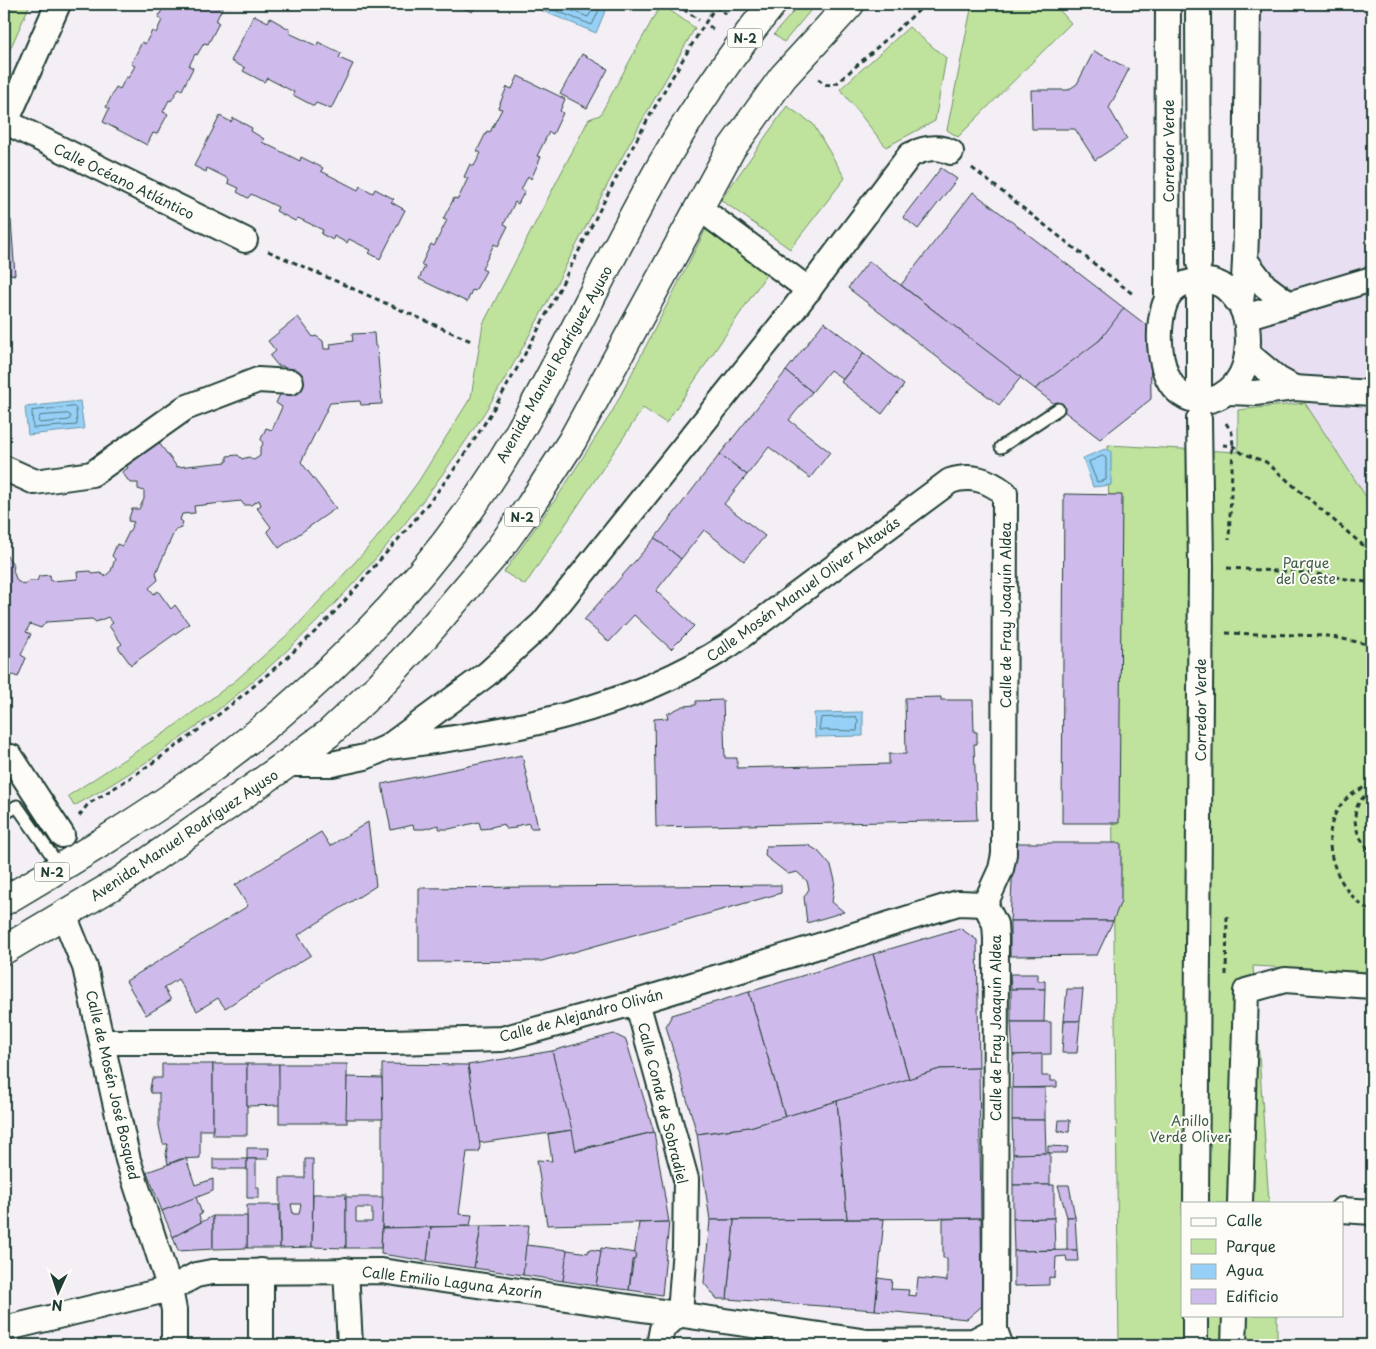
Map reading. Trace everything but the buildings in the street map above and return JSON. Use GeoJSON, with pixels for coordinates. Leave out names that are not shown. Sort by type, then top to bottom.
{"type":"FeatureCollection","features":[{"type":"Feature","properties":{"kind":"highway","name":"Avenida Manuel Rodríguez Ayuso"},"geometry":{"type":"LineString","coordinates":[[11,896],[192,783],[236,750],[313,685],[399,599],[432,559],[497,468],[528,416],[674,144],[738,46],[772,4]]}},
{"type":"Feature","properties":{"kind":"highway","name":"Avenida Manuel Rodríguez Ayuso"},"geometry":{"type":"LineString","coordinates":[[4,950],[122,880],[328,734],[379,686],[465,591],[497,552],[530,506],[572,441],[731,149],[795,63],[850,4]]}},
{"type":"Feature","properties":{"kind":"highway"},"geometry":{"type":"LineString","coordinates":[[11,896],[42,900],[64,914]]}},
{"type":"Feature","properties":{"kind":"street"},"geometry":{"type":"LineString","coordinates":[[5,122],[58,4]]}},
{"type":"Feature","properties":{"kind":"street","name":"Corredor Verde"},"geometry":{"type":"LineString","coordinates":[[1168,4],[1167,299],[1160,342],[1163,366],[1172,386],[1180,394],[1199,401],[1212,400],[1228,392]]}},
{"type":"Feature","properties":{"kind":"street"},"geometry":{"type":"LineString","coordinates":[[1198,4],[1199,263]]}},
{"type":"Feature","properties":{"kind":"street"},"geometry":{"type":"LineString","coordinates":[[1228,392],[1243,371],[1247,354],[1243,312],[1248,4]]}},
{"type":"Feature","properties":{"kind":"street","name":"Calle Océano Atlántico"},"geometry":{"type":"LineString","coordinates":[[5,122],[245,240]]}},
{"type":"Feature","properties":{"kind":"street","name":"Avenida Manuel Rodríguez Ayuso"},"geometry":{"type":"LineString","coordinates":[[287,764],[332,764],[365,757],[388,747],[487,674],[543,623],[809,290],[910,155],[928,148],[945,149],[951,152]]}},
{"type":"Feature","properties":{"kind":"street"},"geometry":{"type":"LineString","coordinates":[[698,208],[809,290]]}},
{"type":"Feature","properties":{"kind":"street"},"geometry":{"type":"LineString","coordinates":[[1245,260],[1265,286],[1289,304]]}},
{"type":"Feature","properties":{"kind":"street"},"geometry":{"type":"LineString","coordinates":[[1243,312],[1289,304],[1372,280]]}},
{"type":"Feature","properties":{"kind":"street"},"geometry":{"type":"LineString","coordinates":[[1167,299],[1180,286],[1194,281],[1204,281],[1222,285],[1229,290],[1243,312]]}},
{"type":"Feature","properties":{"kind":"street"},"geometry":{"type":"LineString","coordinates":[[1199,295],[1199,387]]}},
{"type":"Feature","properties":{"kind":"street"},"geometry":{"type":"LineString","coordinates":[[1247,354],[1278,379],[1294,388]]}},
{"type":"Feature","properties":{"kind":"street"},"geometry":{"type":"LineString","coordinates":[[4,468],[36,482],[92,474],[185,408],[258,380],[291,382]]}},
{"type":"Feature","properties":{"kind":"street"},"geometry":{"type":"LineString","coordinates":[[1228,392],[1255,393],[1294,388],[1372,393]]}},
{"type":"Feature","properties":{"kind":"street","name":"Corredor Verde"},"geometry":{"type":"LineString","coordinates":[[1196,1202],[1201,632],[1199,419]]}},
{"type":"Feature","properties":{"kind":"street","name":"Calle Mosén Manuel Oliver Altavás"},"geometry":{"type":"LineString","coordinates":[[388,747],[449,740],[510,728],[627,697],[701,663],[729,645],[950,481],[961,477],[974,477],[995,485],[1005,493]]}},
{"type":"Feature","properties":{"kind":"street","name":"Calle de Fray Joaquín Aldea"},"geometry":{"type":"LineString","coordinates":[[998,1338],[996,938],[991,912],[985,904],[1001,869],[1004,854],[1005,493]]}},
{"type":"Feature","properties":{"kind":"street"},"geometry":{"type":"LineString","coordinates":[[11,758],[60,832]]}},
{"type":"Feature","properties":{"kind":"street","name":"Calle de Alejandro Oliván"},"geometry":{"type":"LineString","coordinates":[[103,1042],[392,1042],[502,1039],[636,1002],[958,903],[985,904]]}},
{"type":"Feature","properties":{"kind":"street","name":"Calle de Mosén José Bosqued"},"geometry":{"type":"LineString","coordinates":[[64,914],[84,967],[103,1042],[128,1160],[170,1288],[174,1310],[174,1345]]}},
{"type":"Feature","properties":{"kind":"street"},"geometry":{"type":"LineString","coordinates":[[1240,1202],[1246,991],[1285,980],[1372,986]]}},
{"type":"Feature","properties":{"kind":"street","name":"Calle Conde de Sobradiel"},"geometry":{"type":"LineString","coordinates":[[636,1002],[686,1179],[685,1248],[680,1313]]}},
{"type":"Feature","properties":{"kind":"street"},"geometry":{"type":"LineString","coordinates":[[1344,1210],[1372,1212]]}},
{"type":"Feature","properties":{"kind":"street"},"geometry":{"type":"LineString","coordinates":[[346,1270],[350,1345]]}},
{"type":"Feature","properties":{"kind":"street","name":"Calle Emilio Laguna Azorín"},"geometry":{"type":"LineString","coordinates":[[4,1329],[170,1288],[196,1275],[261,1271],[346,1270],[381,1271],[680,1313],[874,1344],[974,1341],[998,1338]]}},
{"type":"Feature","properties":{"kind":"street"},"geometry":{"type":"LineString","coordinates":[[261,1271],[261,1345]]}},
{"type":"Feature","properties":{"kind":"street"},"geometry":{"type":"LineString","coordinates":[[658,1345],[662,1329],[680,1313]]}},
{"type":"Feature","properties":{"kind":"street"},"geometry":{"type":"LineString","coordinates":[[1195,1316],[1195,1345]]}},
{"type":"Feature","properties":{"kind":"street"},"geometry":{"type":"LineString","coordinates":[[1234,1345],[1235,1316]]}},
{"type":"Feature","properties":{"kind":"lane"},"geometry":{"type":"LineString","coordinates":[[1002,447],[1058,410]]}},
{"type":"Feature","properties":{"kind":"lane"},"geometry":{"type":"LineString","coordinates":[[4,814],[17,806],[60,867]]}},
{"type":"Feature","properties":{"kind":"path"},"geometry":{"type":"LineString","coordinates":[[676,4],[699,20]]}},
{"type":"Feature","properties":{"kind":"path"},"geometry":{"type":"LineString","coordinates":[[60,832],[80,815],[88,804],[179,746],[251,690],[321,626],[403,534],[446,480],[482,428],[511,378],[667,85],[717,4]]}},
{"type":"Feature","properties":{"kind":"path"},"geometry":{"type":"LineString","coordinates":[[951,152],[1134,295]]}},
{"type":"Feature","properties":{"kind":"path"},"geometry":{"type":"LineString","coordinates":[[245,240],[471,341]]}},
{"type":"Feature","properties":{"kind":"path"},"geometry":{"type":"LineString","coordinates":[[1224,421],[1232,433],[1233,446],[1266,462],[1372,553]]}},
{"type":"Feature","properties":{"kind":"path"},"geometry":{"type":"LineString","coordinates":[[1201,567],[1310,573],[1372,583]]}},
{"type":"Feature","properties":{"kind":"path"},"geometry":{"type":"LineString","coordinates":[[1201,632],[1328,636],[1372,645]]}},
{"type":"Feature","properties":{"kind":"path"},"geometry":{"type":"LineString","coordinates":[[1372,785],[1361,788],[1345,799],[1332,822],[1330,838],[1330,852],[1339,878],[1348,892],[1362,906],[1372,912]]}},
{"type":"Feature","properties":{"kind":"path"},"geometry":{"type":"LineString","coordinates":[[1372,791],[1360,802],[1354,824],[1360,840],[1372,852]]}},
{"type":"Feature","properties":{"kind":"shaded area"},"geometry":{"type":"Polygon","coordinates":[[[1249,4],[1372,4],[1372,506],[1305,403],[1249,355],[1249,4]]]}},
{"type":"Feature","properties":{"kind":"green space"},"geometry":{"type":"Polygon","coordinates":[[[4,4],[30,4],[4,63],[4,4]]]}},
{"type":"Feature","properties":{"kind":"green space"},"geometry":{"type":"Polygon","coordinates":[[[661,4],[695,28],[620,161],[523,347],[488,407],[448,467],[404,525],[356,580],[306,633],[252,682],[196,727],[136,769],[74,806],[68,796],[169,730],[235,681],[295,628],[375,540],[418,482],[471,397],[483,324],[589,119],[600,115],[661,4]]]}},
{"type":"Feature","properties":{"kind":"green space"},"geometry":{"type":"Polygon","coordinates":[[[800,4],[816,4],[784,42],[774,34],[800,4]]]}},
{"type":"Feature","properties":{"kind":"green space"},"geometry":{"type":"Polygon","coordinates":[[[972,4],[1054,4],[1071,23],[958,137],[947,130],[972,4]]]}},
{"type":"Feature","properties":{"kind":"green space"},"geometry":{"type":"Polygon","coordinates":[[[909,27],[946,58],[935,121],[886,147],[840,89],[909,27]]]}},
{"type":"Feature","properties":{"kind":"green space"},"geometry":{"type":"Polygon","coordinates":[[[787,106],[813,124],[845,178],[790,249],[721,200],[787,106]]]}},
{"type":"Feature","properties":{"kind":"green space"},"geometry":{"type":"Polygon","coordinates":[[[707,227],[768,272],[666,423],[643,408],[525,585],[504,572],[560,493],[612,412],[707,227]]]}},
{"type":"Feature","properties":{"kind":"green space","name":"Anillo Verde Oliver"},"geometry":{"type":"Polygon","coordinates":[[[1305,403],[1372,506],[1372,972],[1253,966],[1269,1202],[1181,1202],[1181,1316],[1277,1316],[1277,1345],[1119,1345],[1108,445],[1238,452],[1238,410],[1305,403]]]}},
{"type":"Feature","properties":{"kind":"water"},"geometry":{"type":"Polygon","coordinates":[[[526,4],[608,4],[596,33],[526,4]]]}},
{"type":"Feature","properties":{"kind":"water"},"geometry":{"type":"Polygon","coordinates":[[[80,401],[84,429],[28,435],[25,407],[80,401]]]}},
{"type":"Feature","properties":{"kind":"water"},"geometry":{"type":"Polygon","coordinates":[[[1105,449],[1111,451],[1111,485],[1093,487],[1083,458],[1105,449]]]}},
{"type":"Feature","properties":{"kind":"water"},"geometry":{"type":"Polygon","coordinates":[[[863,712],[863,736],[815,737],[814,713],[863,712]]]}},
{"type":"Feature","properties":{"kind":"park label","name":"Parque del Oeste"},"geometry":{"type":"Point","coordinates":[1306,570]}}]}
